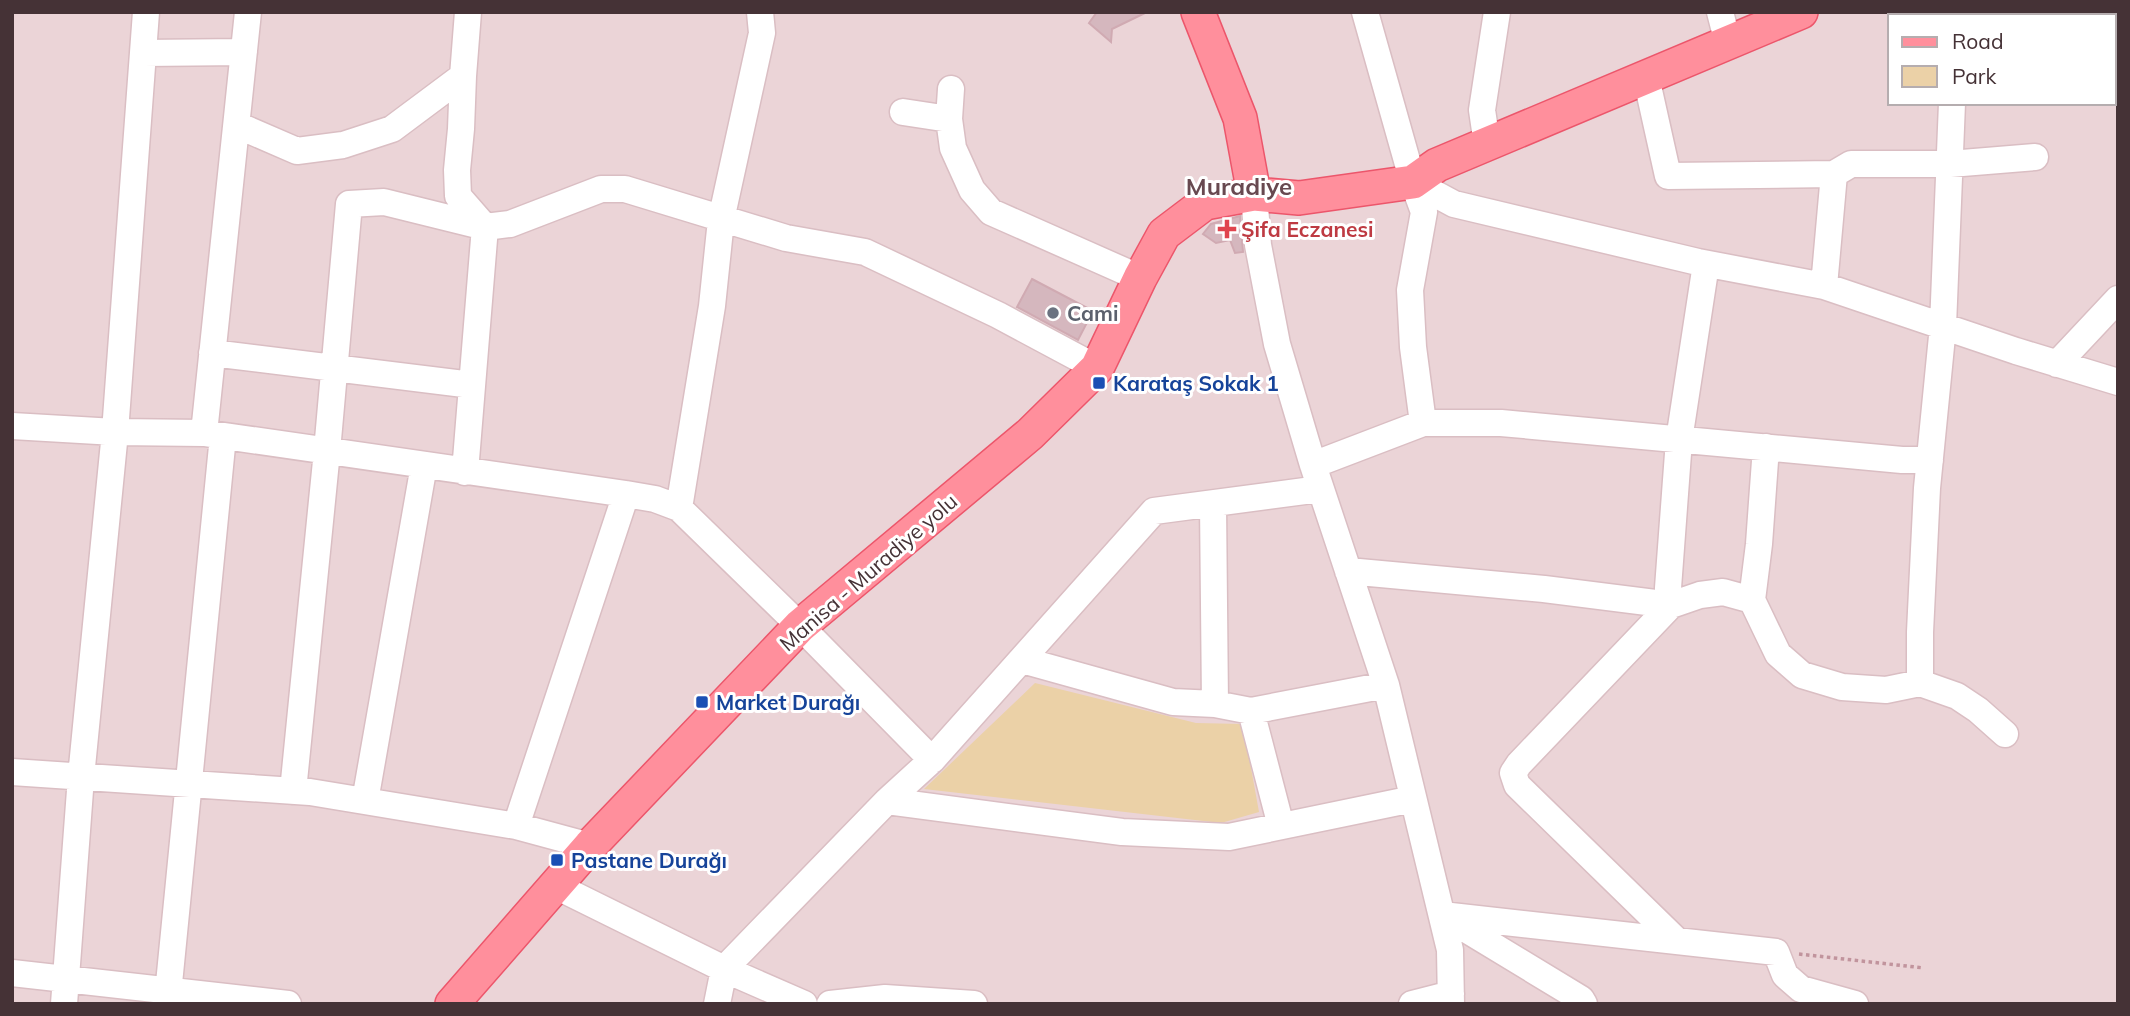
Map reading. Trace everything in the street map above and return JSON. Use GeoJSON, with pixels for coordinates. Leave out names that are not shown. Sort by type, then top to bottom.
{"type":"FeatureCollection","features":[{"type":"Feature","properties":{"kind":"main road"},"geometry":{"type":"LineString","coordinates":[[1198,12],[1240,118],[1254,194]]}},
{"type":"Feature","properties":{"kind":"main road"},"geometry":{"type":"LineString","coordinates":[[1413,182],[1437,165],[1646,78],[1724,28],[1801,12]]}},
{"type":"Feature","properties":{"kind":"main road","name":"Manisa - Muradiye yolu"},"geometry":{"type":"LineString","coordinates":[[452,1004],[590,846],[800,626],[1030,434],[1097,368],[1164,234],[1205,203],[1254,194],[1299,198],[1413,182]]}},
{"type":"Feature","properties":{"kind":"street"},"geometry":{"type":"LineString","coordinates":[[65,991],[81,777],[115,432],[146,12]]}},
{"type":"Feature","properties":{"kind":"street"},"geometry":{"type":"LineString","coordinates":[[168,997],[188,784],[213,434],[212,353],[248,12]]}},
{"type":"Feature","properties":{"kind":"street"},"geometry":{"type":"LineString","coordinates":[[465,471],[485,227],[458,196],[457,170],[468,12]]}},
{"type":"Feature","properties":{"kind":"street"},"geometry":{"type":"LineString","coordinates":[[679,508],[712,306],[721,220],[762,33],[760,12]]}},
{"type":"Feature","properties":{"kind":"street"},"geometry":{"type":"LineString","coordinates":[[1365,12],[1424,212],[1410,290],[1413,347],[1423,423]]}},
{"type":"Feature","properties":{"kind":"street"},"geometry":{"type":"LineString","coordinates":[[1487,144],[1482,110],[1497,12]]}},
{"type":"Feature","properties":{"kind":"street"},"geometry":{"type":"LineString","coordinates":[[144,53],[244,52]]}},
{"type":"Feature","properties":{"kind":"street"},"geometry":{"type":"LineString","coordinates":[[237,125],[297,150],[343,145],[392,129],[463,76]]}},
{"type":"Feature","properties":{"kind":"street"},"geometry":{"type":"LineString","coordinates":[[1646,78],[1668,176],[1834,174],[1851,164],[1950,164],[2035,157]]}},
{"type":"Feature","properties":{"kind":"street"},"geometry":{"type":"LineString","coordinates":[[951,89],[949,119],[953,148],[972,190],[991,212],[1140,278]]}},
{"type":"Feature","properties":{"kind":"street"},"geometry":{"type":"LineString","coordinates":[[1920,683],[1920,632],[1930,460],[1943,326],[1952,105]]}},
{"type":"Feature","properties":{"kind":"street"},"geometry":{"type":"LineString","coordinates":[[903,112],[949,119]]}},
{"type":"Feature","properties":{"kind":"street"},"geometry":{"type":"LineString","coordinates":[[1824,286],[1834,174]]}},
{"type":"Feature","properties":{"kind":"street"},"geometry":{"type":"LineString","coordinates":[[1413,182],[1454,204],[1706,264],[1824,286],[2118,382]]}},
{"type":"Feature","properties":{"kind":"street"},"geometry":{"type":"LineString","coordinates":[[293,791],[349,204],[384,202],[485,227],[510,224],[601,189],[625,189],[786,238],[865,252],[998,315],[1097,368]]}},
{"type":"Feature","properties":{"kind":"street"},"geometry":{"type":"LineString","coordinates":[[1254,194],[1258,244],[1277,344],[1316,477],[1386,685],[1450,950],[1451,999],[1412,1004]]}},
{"type":"Feature","properties":{"kind":"street"},"geometry":{"type":"LineString","coordinates":[[1671,605],[1668,588],[1679,440],[1706,264]]}},
{"type":"Feature","properties":{"kind":"street"},"geometry":{"type":"LineString","coordinates":[[2057,364],[2118,299]]}},
{"type":"Feature","properties":{"kind":"street"},"geometry":{"type":"LineString","coordinates":[[212,353],[472,385]]}},
{"type":"Feature","properties":{"kind":"street"},"geometry":{"type":"LineString","coordinates":[[717,1004],[724,969],[887,801],[932,760],[1154,511],[1213,504],[1316,477],[1423,423],[1501,423],[1902,460],[1930,460]]}},
{"type":"Feature","properties":{"kind":"street"},"geometry":{"type":"LineString","coordinates":[[12,426],[213,434],[655,499],[679,508],[932,760]]}},
{"type":"Feature","properties":{"kind":"street"},"geometry":{"type":"LineString","coordinates":[[1766,447],[1752,600],[1778,654],[1802,675],[1842,687],[1886,690],[1920,683],[1957,696],[2005,734]]}},
{"type":"Feature","properties":{"kind":"street"},"geometry":{"type":"LineString","coordinates":[[365,801],[424,465]]}},
{"type":"Feature","properties":{"kind":"street"},"geometry":{"type":"LineString","coordinates":[[516,826],[626,494]]}},
{"type":"Feature","properties":{"kind":"street"},"geometry":{"type":"LineString","coordinates":[[1213,504],[1215,704]]}},
{"type":"Feature","properties":{"kind":"street"},"geometry":{"type":"LineString","coordinates":[[1348,571],[1544,589],[1671,605],[1700,595],[1723,592],[1752,600]]}},
{"type":"Feature","properties":{"kind":"street"},"geometry":{"type":"LineString","coordinates":[[1671,605],[1513,773],[1517,785],[1676,940]]}},
{"type":"Feature","properties":{"kind":"street"},"geometry":{"type":"LineString","coordinates":[[1023,660],[1173,702],[1215,704],[1251,711],[1386,685]]}},
{"type":"Feature","properties":{"kind":"street"},"geometry":{"type":"LineString","coordinates":[[1251,711],[1281,826]]}},
{"type":"Feature","properties":{"kind":"street"},"geometry":{"type":"LineString","coordinates":[[12,772],[293,791],[516,826],[590,846]]}},
{"type":"Feature","properties":{"kind":"street"},"geometry":{"type":"LineString","coordinates":[[887,801],[1122,832],[1229,837],[1413,799]]}},
{"type":"Feature","properties":{"kind":"street"},"geometry":{"type":"LineString","coordinates":[[554,886],[724,969],[804,1004]]}},
{"type":"Feature","properties":{"kind":"street"},"geometry":{"type":"LineString","coordinates":[[1442,915],[1776,952],[1785,975],[1801,989],[1855,1004]]}},
{"type":"Feature","properties":{"kind":"street"},"geometry":{"type":"LineString","coordinates":[[1442,915],[1581,999],[1584,1004]]}},
{"type":"Feature","properties":{"kind":"street"},"geometry":{"type":"LineString","coordinates":[[12,972],[65,991],[288,1004]]}},
{"type":"Feature","properties":{"kind":"street"},"geometry":{"type":"LineString","coordinates":[[830,1004],[885,998],[974,1004]]}},
{"type":"Feature","properties":{"kind":"path"},"geometry":{"type":"LineString","coordinates":[[1776,952],[1924,968]]}},
{"type":"Feature","properties":{"kind":"shaded area"},"geometry":{"type":"Polygon","coordinates":[[[12,12],[2118,12],[2118,1004],[12,1004],[12,12]]]}},
{"type":"Feature","properties":{"kind":"green space"},"geometry":{"type":"Polygon","coordinates":[[[1035,683],[1196,723],[1243,724],[1259,812],[1221,823],[924,789],[1035,683]]]}},
{"type":"Feature","properties":{"kind":"building"},"geometry":{"type":"Polygon","coordinates":[[[1097,12],[1147,12],[1112,29],[1111,42],[1089,23],[1097,12]]]}},
{"type":"Feature","properties":{"kind":"building","name":"Şifa Eczanesi"},"geometry":{"type":"Polygon","coordinates":[[[1240,216],[1243,252],[1235,253],[1230,240],[1216,243],[1203,234],[1211,224],[1240,216]]]}},
{"type":"Feature","properties":{"kind":"building","name":"Cami"},"geometry":{"type":"Polygon","coordinates":[[[1032,279],[1093,311],[1078,340],[1017,307],[1032,279]]]}},
{"type":"Feature","properties":{"kind":"place","name":"Şifa Eczanesi"},"geometry":{"type":"Point","coordinates":[1227,229]}},
{"type":"Feature","properties":{"kind":"place","name":"Cami"},"geometry":{"type":"Point","coordinates":[1053,313]}},
{"type":"Feature","properties":{"kind":"place","name":"Karataş Sokak 1"},"geometry":{"type":"Point","coordinates":[1099,383]}},
{"type":"Feature","properties":{"kind":"place","name":"Market Durağı"},"geometry":{"type":"Point","coordinates":[702,702]}},
{"type":"Feature","properties":{"kind":"place","name":"Pastane Durağı"},"geometry":{"type":"Point","coordinates":[557,860]}},
{"type":"Feature","properties":{"kind":"district","name":"Muradiye"},"geometry":{"type":"Point","coordinates":[1239,186]}}]}
